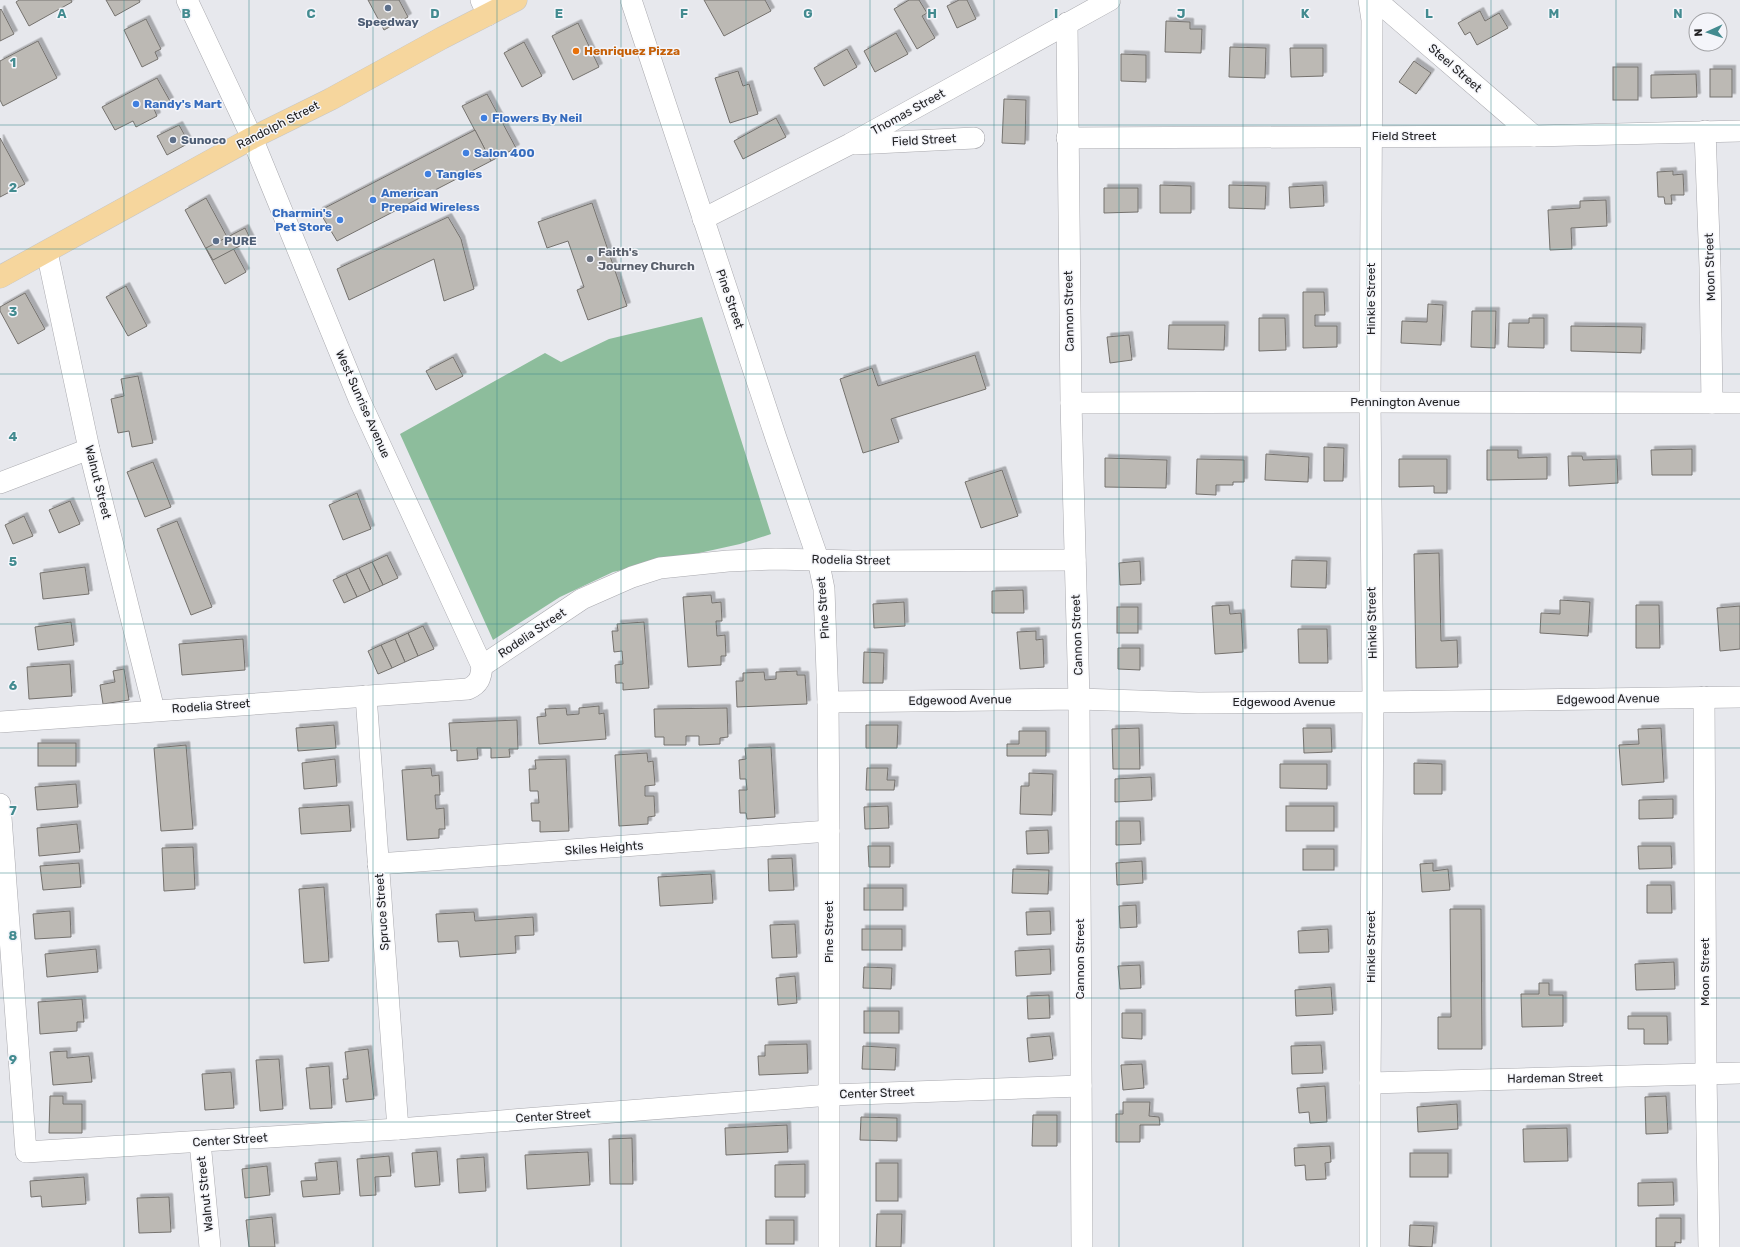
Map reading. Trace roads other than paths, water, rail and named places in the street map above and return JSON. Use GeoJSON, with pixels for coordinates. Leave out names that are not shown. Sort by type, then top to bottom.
{"type":"FeatureCollection","features":[{"type":"Feature","properties":{"kind":"main road","name":"Randolph Street"},"geometry":{"type":"LineString","coordinates":[[0,277],[252,138],[331,99],[442,38],[485,7],[516,0]]}},
{"type":"Feature","properties":{"kind":"street","name":"West Sunrise Avenue"},"geometry":{"type":"LineString","coordinates":[[187,0],[252,138],[359,399],[482,666]]}},
{"type":"Feature","properties":{"kind":"street","name":"Pine Street"},"geometry":{"type":"LineString","coordinates":[[630,0],[776,438],[818,559],[824,589],[828,702],[830,1247]]}},
{"type":"Feature","properties":{"kind":"street","name":"Thomas Street"},"geometry":{"type":"LineString","coordinates":[[703,219],[850,144],[1110,0]]}},
{"type":"Feature","properties":{"kind":"street","name":"Hinkle Street"},"geometry":{"type":"LineString","coordinates":[[1369,0],[1372,20],[1370,402],[1373,702],[1370,1247]]}},
{"type":"Feature","properties":{"kind":"street","name":"Steel Street"},"geometry":{"type":"LineString","coordinates":[[1376,0],[1534,136]]}},
{"type":"Feature","properties":{"kind":"street","name":"Cannon Street"},"geometry":{"type":"LineString","coordinates":[[1067,23],[1070,403],[1079,699],[1082,1247]]}},
{"type":"Feature","properties":{"kind":"street","name":"Moon Street"},"geometry":{"type":"LineString","coordinates":[[1705,131],[1710,267],[1712,403]]}},
{"type":"Feature","properties":{"kind":"street","name":"Field Street"},"geometry":{"type":"LineString","coordinates":[[1067,138],[1534,136],[1740,131]]}},
{"type":"Feature","properties":{"kind":"street","name":"Field Street"},"geometry":{"type":"LineString","coordinates":[[850,144],[974,138]]}},
{"type":"Feature","properties":{"kind":"street","name":"Walnut Street"},"geometry":{"type":"LineString","coordinates":[[47,252],[89,449],[154,710]]}},
{"type":"Feature","properties":{"kind":"street","name":"Pennington Avenue"},"geometry":{"type":"LineString","coordinates":[[1070,403],[1740,403]]}},
{"type":"Feature","properties":{"kind":"street"},"geometry":{"type":"LineString","coordinates":[[0,484],[89,449]]}},
{"type":"Feature","properties":{"kind":"street","name":"Rodelia Street"},"geometry":{"type":"LineString","coordinates":[[0,722],[468,689],[476,685],[481,678],[482,666],[582,599],[632,577],[660,568],[776,559],[853,561],[1075,560]]}},
{"type":"Feature","properties":{"kind":"street","name":"Spruce Street"},"geometry":{"type":"LineString","coordinates":[[366,696],[398,1129]]}},
{"type":"Feature","properties":{"kind":"street","name":"Moon Street"},"geometry":{"type":"LineString","coordinates":[[1704,697],[1706,1074],[1710,1247]]}},
{"type":"Feature","properties":{"kind":"street","name":"Edgewood Avenue"},"geometry":{"type":"LineString","coordinates":[[828,702],[1079,699],[1198,703],[1740,697]]}},
{"type":"Feature","properties":{"kind":"street","name":"Center Street"},"geometry":{"type":"LineString","coordinates":[[0,804],[26,1152],[398,1129],[830,1095],[1081,1086]]}},
{"type":"Feature","properties":{"kind":"street","name":"Skiles Heights"},"geometry":{"type":"LineString","coordinates":[[378,864],[829,831]]}},
{"type":"Feature","properties":{"kind":"street","name":"Hardeman Street"},"geometry":{"type":"LineString","coordinates":[[1370,1082],[1740,1074]]}},
{"type":"Feature","properties":{"kind":"street","name":"Walnut Street"},"geometry":{"type":"LineString","coordinates":[[200,1142],[210,1247]]}},
{"type":"Feature","properties":{"kind":"place","name":"Speedway"},"geometry":{"type":"Point","coordinates":[388,8]}},
{"type":"Feature","properties":{"kind":"place","name":"Henriquez Pizza"},"geometry":{"type":"Point","coordinates":[576,51]}},
{"type":"Feature","properties":{"kind":"place","name":"Randy's Mart"},"geometry":{"type":"Point","coordinates":[136,104]}},
{"type":"Feature","properties":{"kind":"place","name":"Flowers By Neil"},"geometry":{"type":"Point","coordinates":[484,118]}},
{"type":"Feature","properties":{"kind":"place","name":"Sunoco"},"geometry":{"type":"Point","coordinates":[173,140]}},
{"type":"Feature","properties":{"kind":"place","name":"Salon 400"},"geometry":{"type":"Point","coordinates":[466,153]}},
{"type":"Feature","properties":{"kind":"place","name":"Tangles"},"geometry":{"type":"Point","coordinates":[428,174]}},
{"type":"Feature","properties":{"kind":"place","name":"American Prepaid Wireless"},"geometry":{"type":"Point","coordinates":[373,200]}},
{"type":"Feature","properties":{"kind":"place","name":"Charmin's Pet Store"},"geometry":{"type":"Point","coordinates":[340,220]}},
{"type":"Feature","properties":{"kind":"place","name":"PURE"},"geometry":{"type":"Point","coordinates":[216,241]}},
{"type":"Feature","properties":{"kind":"place","name":"Faith's Journey Church"},"geometry":{"type":"Point","coordinates":[590,259]}}]}
